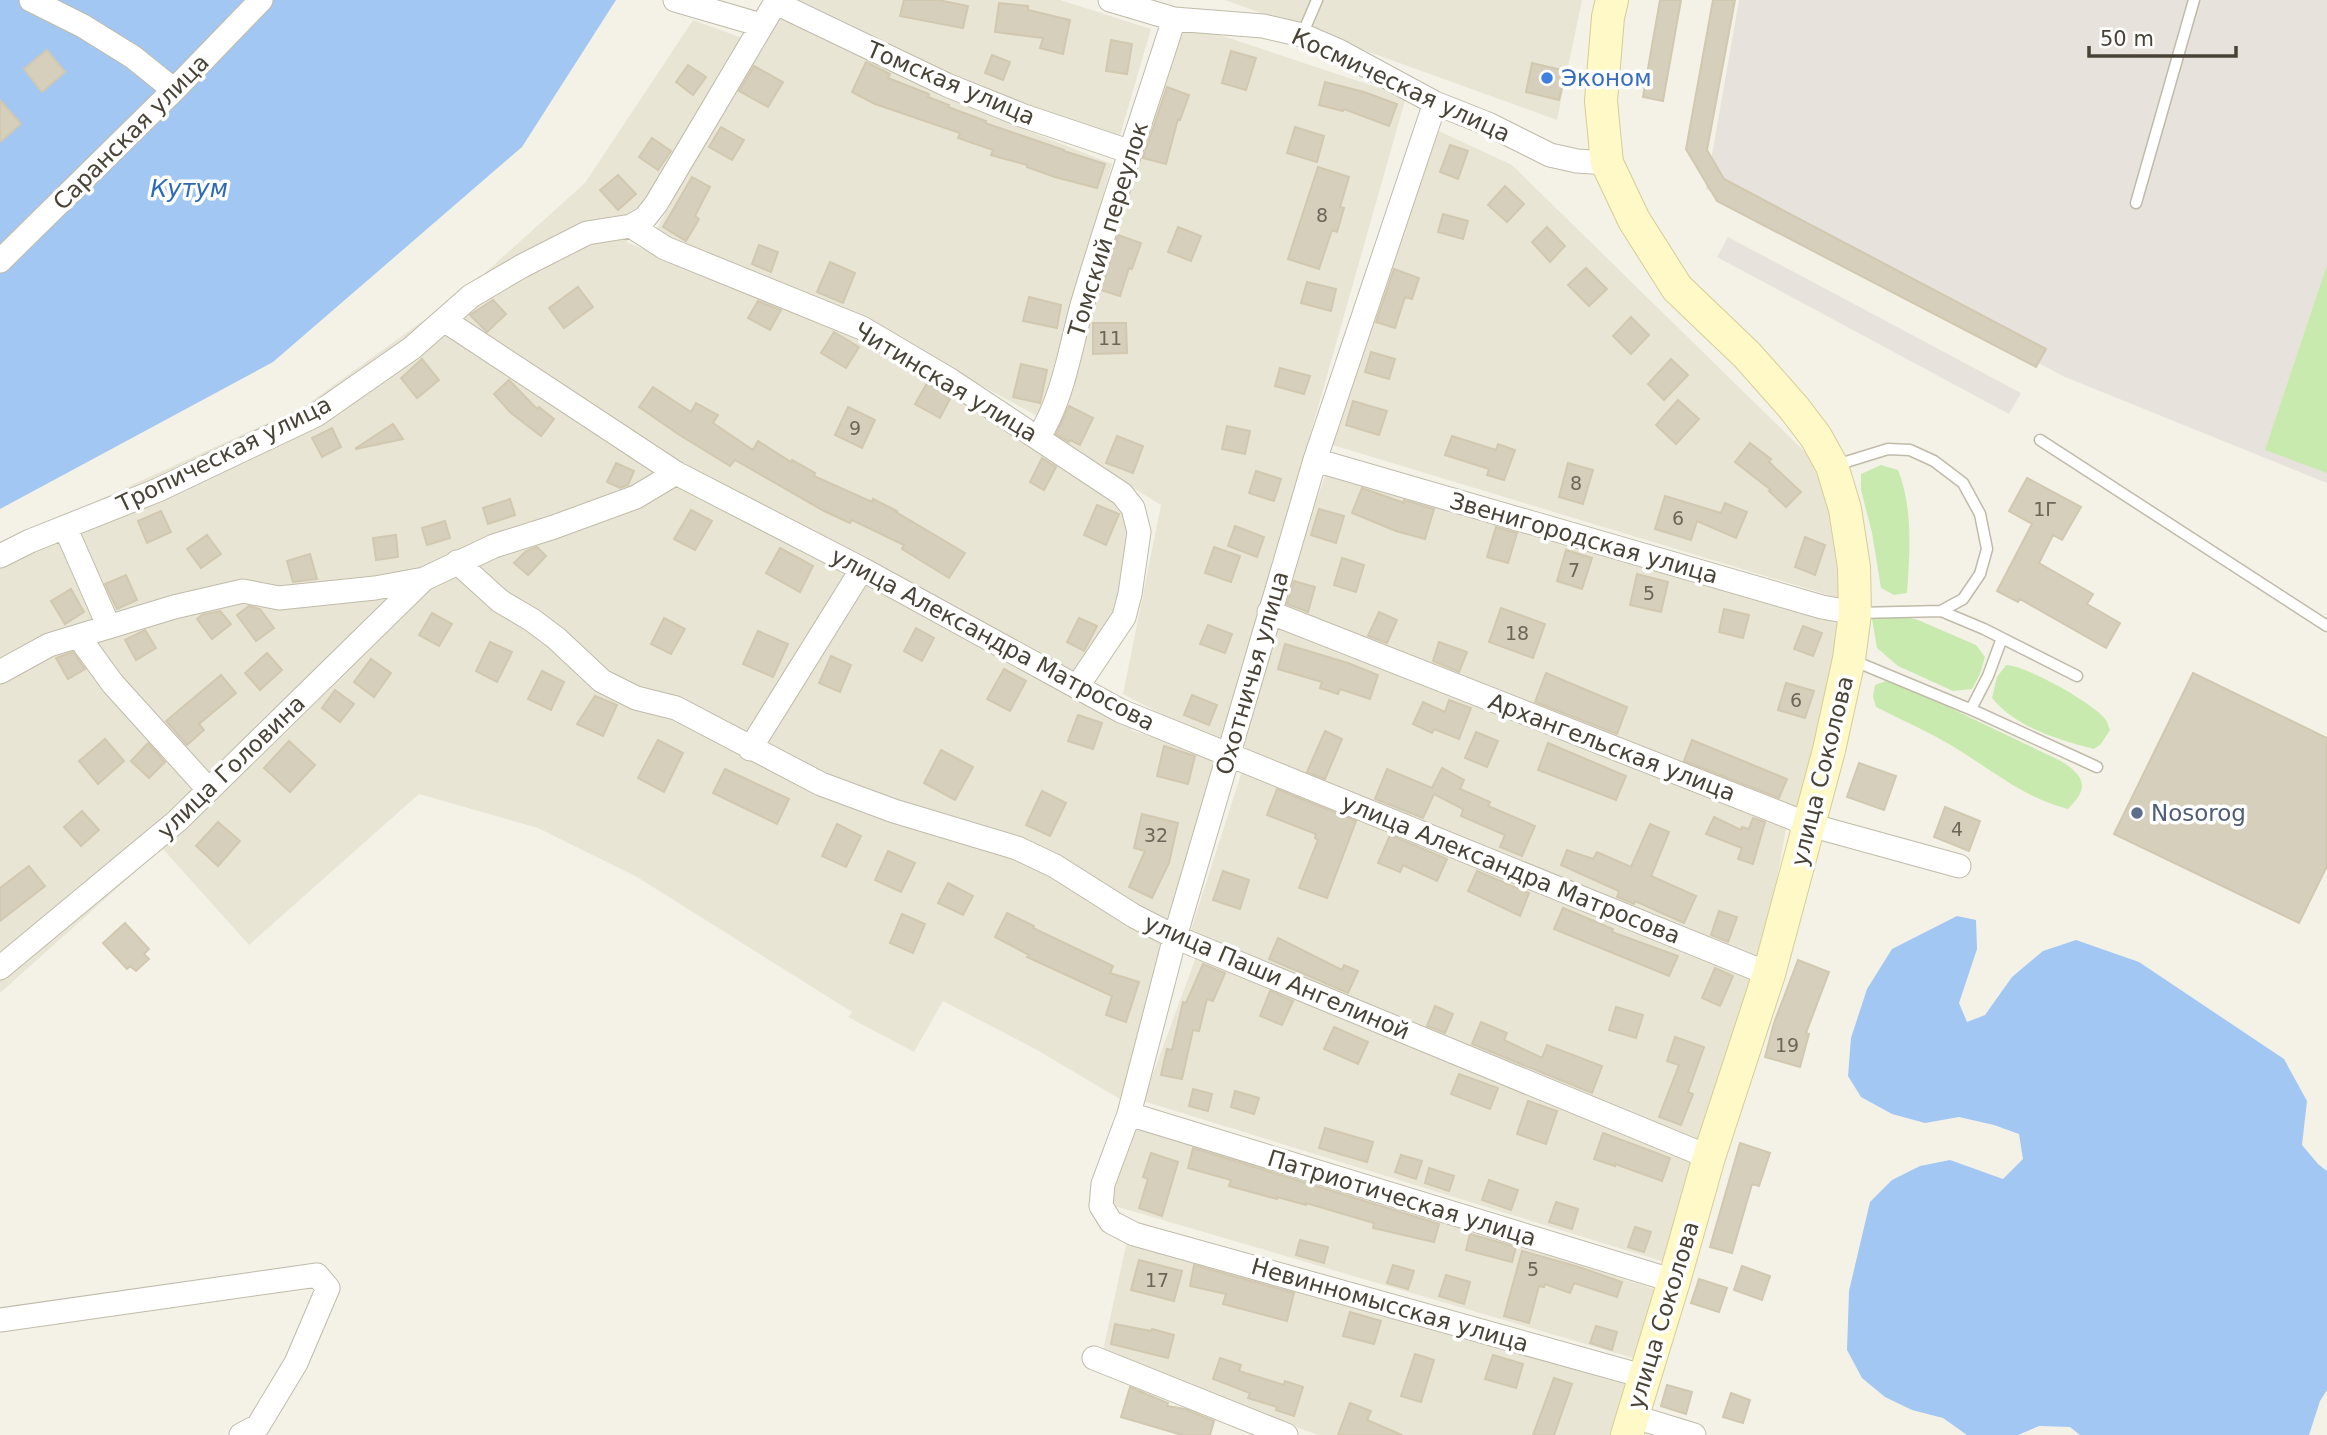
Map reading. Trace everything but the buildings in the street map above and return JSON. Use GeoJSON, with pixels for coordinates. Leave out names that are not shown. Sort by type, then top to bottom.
{"type":"FeatureCollection","features":[{"type":"Feature","properties":{"kind":"main road","name":"улица Соколова"},"geometry":{"type":"LineString","coordinates":[[1612,0],[1608,17],[1601,102],[1607,163],[1634,220],[1677,288],[1747,355],[1816,437],[1832,466],[1845,509],[1854,567],[1855,612],[1849,659],[1810,825],[1769,974],[1709,1157],[1630,1426]]}},
{"type":"Feature","properties":{"kind":"street"},"geometry":{"type":"LineString","coordinates":[[31,0],[83,26],[133,57],[174,90]]}},
{"type":"Feature","properties":{"kind":"street","name":"Саранская улица"},"geometry":{"type":"LineString","coordinates":[[0,261],[174,90],[261,0]]}},
{"type":"Feature","properties":{"kind":"street"},"geometry":{"type":"LineString","coordinates":[[675,0],[761,25]]}},
{"type":"Feature","properties":{"kind":"street","name":"Космическая улица"},"geometry":{"type":"LineString","coordinates":[[1110,0],[1174,19],[1263,26],[1302,35],[1339,51],[1435,103],[1488,124],[1550,155],[1577,161],[1607,163]]}},
{"type":"Feature","properties":{"kind":"street"},"geometry":{"type":"LineString","coordinates":[[631,226],[645,218],[656,204],[776,1]]}},
{"type":"Feature","properties":{"kind":"street","name":"Томская улица"},"geometry":{"type":"LineString","coordinates":[[776,1],[947,85],[1024,116],[1131,152]]}},
{"type":"Feature","properties":{"kind":"street","name":"Томский переулок"},"geometry":{"type":"LineString","coordinates":[[1038,438],[1060,393],[1083,303],[1174,19]]}},
{"type":"Feature","properties":{"kind":"street","name":"Охотничья улица"},"geometry":{"type":"LineString","coordinates":[[1134,1234],[1111,1222],[1101,1206],[1103,1184],[1129,1114],[1175,937],[1315,460],[1435,103]]}},
{"type":"Feature","properties":{"kind":"street","name":"Тропическая улица"},"geometry":{"type":"LineString","coordinates":[[0,556],[158,490],[316,415],[412,348],[471,296],[587,233],[631,226]]}},
{"type":"Feature","properties":{"kind":"street","name":"Читинская улица"},"geometry":{"type":"LineString","coordinates":[[631,226],[665,248],[862,328],[950,380],[1122,494],[1133,508],[1139,532],[1130,594],[1124,617],[1077,687]]}},
{"type":"Feature","properties":{"kind":"street","name":"улица Александра Матросова"},"geometry":{"type":"LineString","coordinates":[[444,320],[676,473],[862,569],[1121,711],[1769,974]]}},
{"type":"Feature","properties":{"kind":"street","name":"Звенигородская улица"},"geometry":{"type":"LineString","coordinates":[[1315,460],[1822,607],[1855,612]]}},
{"type":"Feature","properties":{"kind":"street","name":"улица Головина"},"geometry":{"type":"LineString","coordinates":[[0,968],[177,821],[424,579],[494,545],[554,527],[635,497],[676,473]]}},
{"type":"Feature","properties":{"kind":"street"},"geometry":{"type":"LineString","coordinates":[[65,527],[109,627]]}},
{"type":"Feature","properties":{"kind":"street","name":"улица Паши Ангелиной"},"geometry":{"type":"LineString","coordinates":[[457,562],[500,601],[556,638],[601,681],[636,698],[676,708],[821,784],[894,811],[1017,848],[1055,866],[1133,916],[1175,937],[1709,1157]]}},
{"type":"Feature","properties":{"kind":"street"},"geometry":{"type":"LineString","coordinates":[[750,749],[862,569]]}},
{"type":"Feature","properties":{"kind":"street"},"geometry":{"type":"LineString","coordinates":[[0,672],[48,645],[174,607],[243,591],[279,598],[375,588],[424,579]]}},
{"type":"Feature","properties":{"kind":"street","name":"Архангельская улица"},"geometry":{"type":"LineString","coordinates":[[1269,612],[1810,825],[1959,866]]}},
{"type":"Feature","properties":{"kind":"street"},"geometry":{"type":"LineString","coordinates":[[78,636],[113,684],[209,790]]}},
{"type":"Feature","properties":{"kind":"street","name":"Патриотическая улица"},"geometry":{"type":"LineString","coordinates":[[1129,1114],[1674,1281]]}},
{"type":"Feature","properties":{"kind":"street","name":"Невинномысская улица"},"geometry":{"type":"LineString","coordinates":[[1134,1234],[1646,1377]]}},
{"type":"Feature","properties":{"kind":"street"},"geometry":{"type":"LineString","coordinates":[[0,1320],[317,1275],[328,1287],[296,1363],[257,1426],[242,1435]]}},
{"type":"Feature","properties":{"kind":"street"},"geometry":{"type":"LineString","coordinates":[[1094,1358],[1286,1435]]}},
{"type":"Feature","properties":{"kind":"street"},"geometry":{"type":"LineString","coordinates":[[1630,1426],[1694,1435]]}},
{"type":"Feature","properties":{"kind":"lane"},"geometry":{"type":"LineString","coordinates":[[1302,35],[1317,0]]}},
{"type":"Feature","properties":{"kind":"lane"},"geometry":{"type":"LineString","coordinates":[[2136,203],[2194,0]]}},
{"type":"Feature","properties":{"kind":"lane"},"geometry":{"type":"LineString","coordinates":[[2040,440],[2327,626]]}},
{"type":"Feature","properties":{"kind":"lane"},"geometry":{"type":"LineString","coordinates":[[1832,466],[1888,449],[1910,450],[1934,461],[1963,483],[1980,514],[1987,549],[1980,574],[1963,599],[1941,611]]}},
{"type":"Feature","properties":{"kind":"lane"},"geometry":{"type":"LineString","coordinates":[[1855,612],[1941,611],[2077,676]]}},
{"type":"Feature","properties":{"kind":"lane"},"geometry":{"type":"LineString","coordinates":[[1971,709],[1989,676],[2002,638]]}},
{"type":"Feature","properties":{"kind":"lane"},"geometry":{"type":"LineString","coordinates":[[1849,659],[1971,709],[2097,767]]}},
{"type":"Feature","properties":{"kind":"shaded area"},"geometry":{"type":"Polygon","coordinates":[[[791,0],[1060,0],[1151,29],[1119,139],[890,50],[791,0]]]}},
{"type":"Feature","properties":{"kind":"shaded area"},"geometry":{"type":"Polygon","coordinates":[[[1225,0],[1582,0],[1557,120],[1225,0]]]}},
{"type":"Feature","properties":{"kind":"shaded area"},"geometry":{"type":"Polygon","coordinates":[[[1739,0],[2327,0],[2327,483],[2065,377],[1706,189],[1739,0]]]}},
{"type":"Feature","properties":{"kind":"shaded area"},"geometry":{"type":"Polygon","coordinates":[[[778,11],[938,95],[1112,164],[1039,417],[864,321],[655,232],[778,11]]]}},
{"type":"Feature","properties":{"kind":"shaded area"},"geometry":{"type":"Polygon","coordinates":[[[693,20],[745,39],[651,211],[626,242],[861,337],[1123,504],[1131,540],[1117,619],[1078,676],[1133,731],[1218,758],[1177,951],[1135,1108],[1037,1050],[943,1001],[914,1052],[848,1017],[852,1012],[637,877],[538,828],[419,794],[249,945],[162,848],[0,993],[0,545],[305,406],[467,289],[585,183],[693,20]]]}},
{"type":"Feature","properties":{"kind":"shaded area"},"geometry":{"type":"Polygon","coordinates":[[[1181,22],[1406,97],[1222,746],[1123,694],[1161,505],[1051,438],[1181,22]]]}},
{"type":"Feature","properties":{"kind":"shaded area"},"geometry":{"type":"Polygon","coordinates":[[[1439,131],[1512,165],[1808,455],[1831,508],[1848,601],[1326,443],[1439,131]]]}},
{"type":"Feature","properties":{"kind":"shaded area"},"geometry":{"type":"Polygon","coordinates":[[[1728,237],[2021,393],[2009,414],[1717,257],[1728,237]]]}},
{"type":"Feature","properties":{"kind":"shaded area"},"geometry":{"type":"Polygon","coordinates":[[[1327,471],[1839,622],[1807,820],[1276,611],[1327,471]]]}},
{"type":"Feature","properties":{"kind":"shaded area"},"geometry":{"type":"Polygon","coordinates":[[[1279,622],[1788,817],[1762,964],[1236,750],[1279,622]]]}},
{"type":"Feature","properties":{"kind":"shaded area"},"geometry":{"type":"Polygon","coordinates":[[[1243,768],[1755,974],[1705,1147],[1190,933],[1243,768]]]}},
{"type":"Feature","properties":{"kind":"shaded area"},"geometry":{"type":"Polygon","coordinates":[[[1196,957],[1699,1162],[1674,1265],[1143,1101],[1196,957]]]}},
{"type":"Feature","properties":{"kind":"shaded area"},"geometry":{"type":"Polygon","coordinates":[[[1131,1119],[1660,1291],[1640,1360],[1108,1204],[1131,1119]]]}},
{"type":"Feature","properties":{"kind":"shaded area"},"geometry":{"type":"Polygon","coordinates":[[[1127,1241],[1630,1386],[1616,1435],[1318,1435],[1102,1355],[1127,1241]]]}},
{"type":"Feature","properties":{"kind":"green space"},"geometry":{"type":"Polygon","coordinates":[[[2327,265],[2327,473],[2265,450],[2327,265]]]}},
{"type":"Feature","properties":{"kind":"green space"},"geometry":{"type":"Polygon","coordinates":[[[1881,465],[1898,470],[1908,515],[1907,593],[1894,595],[1881,588],[1872,533],[1861,490],[1861,474],[1881,465]]]}},
{"type":"Feature","properties":{"kind":"green space"},"geometry":{"type":"Polygon","coordinates":[[[1880,610],[1918,620],[1976,645],[1985,657],[1972,689],[1953,691],[1898,666],[1877,648],[1872,619],[1880,610]]]}},
{"type":"Feature","properties":{"kind":"green space"},"geometry":{"type":"Polygon","coordinates":[[[2006,665],[2015,666],[2042,678],[2100,713],[2110,730],[2101,744],[2094,749],[2052,737],[2025,725],[2002,708],[1992,698],[1997,677],[2006,665]]]}},
{"type":"Feature","properties":{"kind":"green space"},"geometry":{"type":"Polygon","coordinates":[[[1886,681],[1923,695],[2061,761],[2076,772],[2082,783],[2075,802],[2068,809],[2037,798],[1945,742],[1876,707],[1873,696],[1875,685],[1886,681]]]}},
{"type":"Feature","properties":{"kind":"water","name":"Кутум"},"geometry":{"type":"Polygon","coordinates":[[[0,0],[616,0],[522,147],[273,362],[0,509],[0,0]]]}},
{"type":"Feature","properties":{"kind":"water"},"geometry":{"type":"Polygon","coordinates":[[[1957,916],[1976,920],[1977,949],[1959,1003],[1967,1022],[1985,1015],[2012,977],[2043,951],[2076,940],[2139,962],[2284,1059],[2307,1101],[2302,1145],[2327,1171],[2327,1390],[2320,1401],[2309,1435],[2080,1435],[2070,1427],[2039,1426],[2018,1435],[1967,1435],[1943,1418],[1912,1410],[1885,1397],[1862,1378],[1847,1350],[1849,1291],[1870,1202],[1892,1180],[1920,1166],[1950,1160],[2003,1179],[2023,1159],[2019,1134],[1959,1117],[1925,1123],[1892,1114],[1861,1097],[1848,1076],[1851,1038],[1867,989],[1892,949],[1957,916]]]}},
{"type":"Feature","properties":{"kind":"place","name":"Эконом"},"geometry":{"type":"Point","coordinates":[1547,78]}},
{"type":"Feature","properties":{"kind":"place","name":"Nosorog"},"geometry":{"type":"Point","coordinates":[2137,813]}}]}
